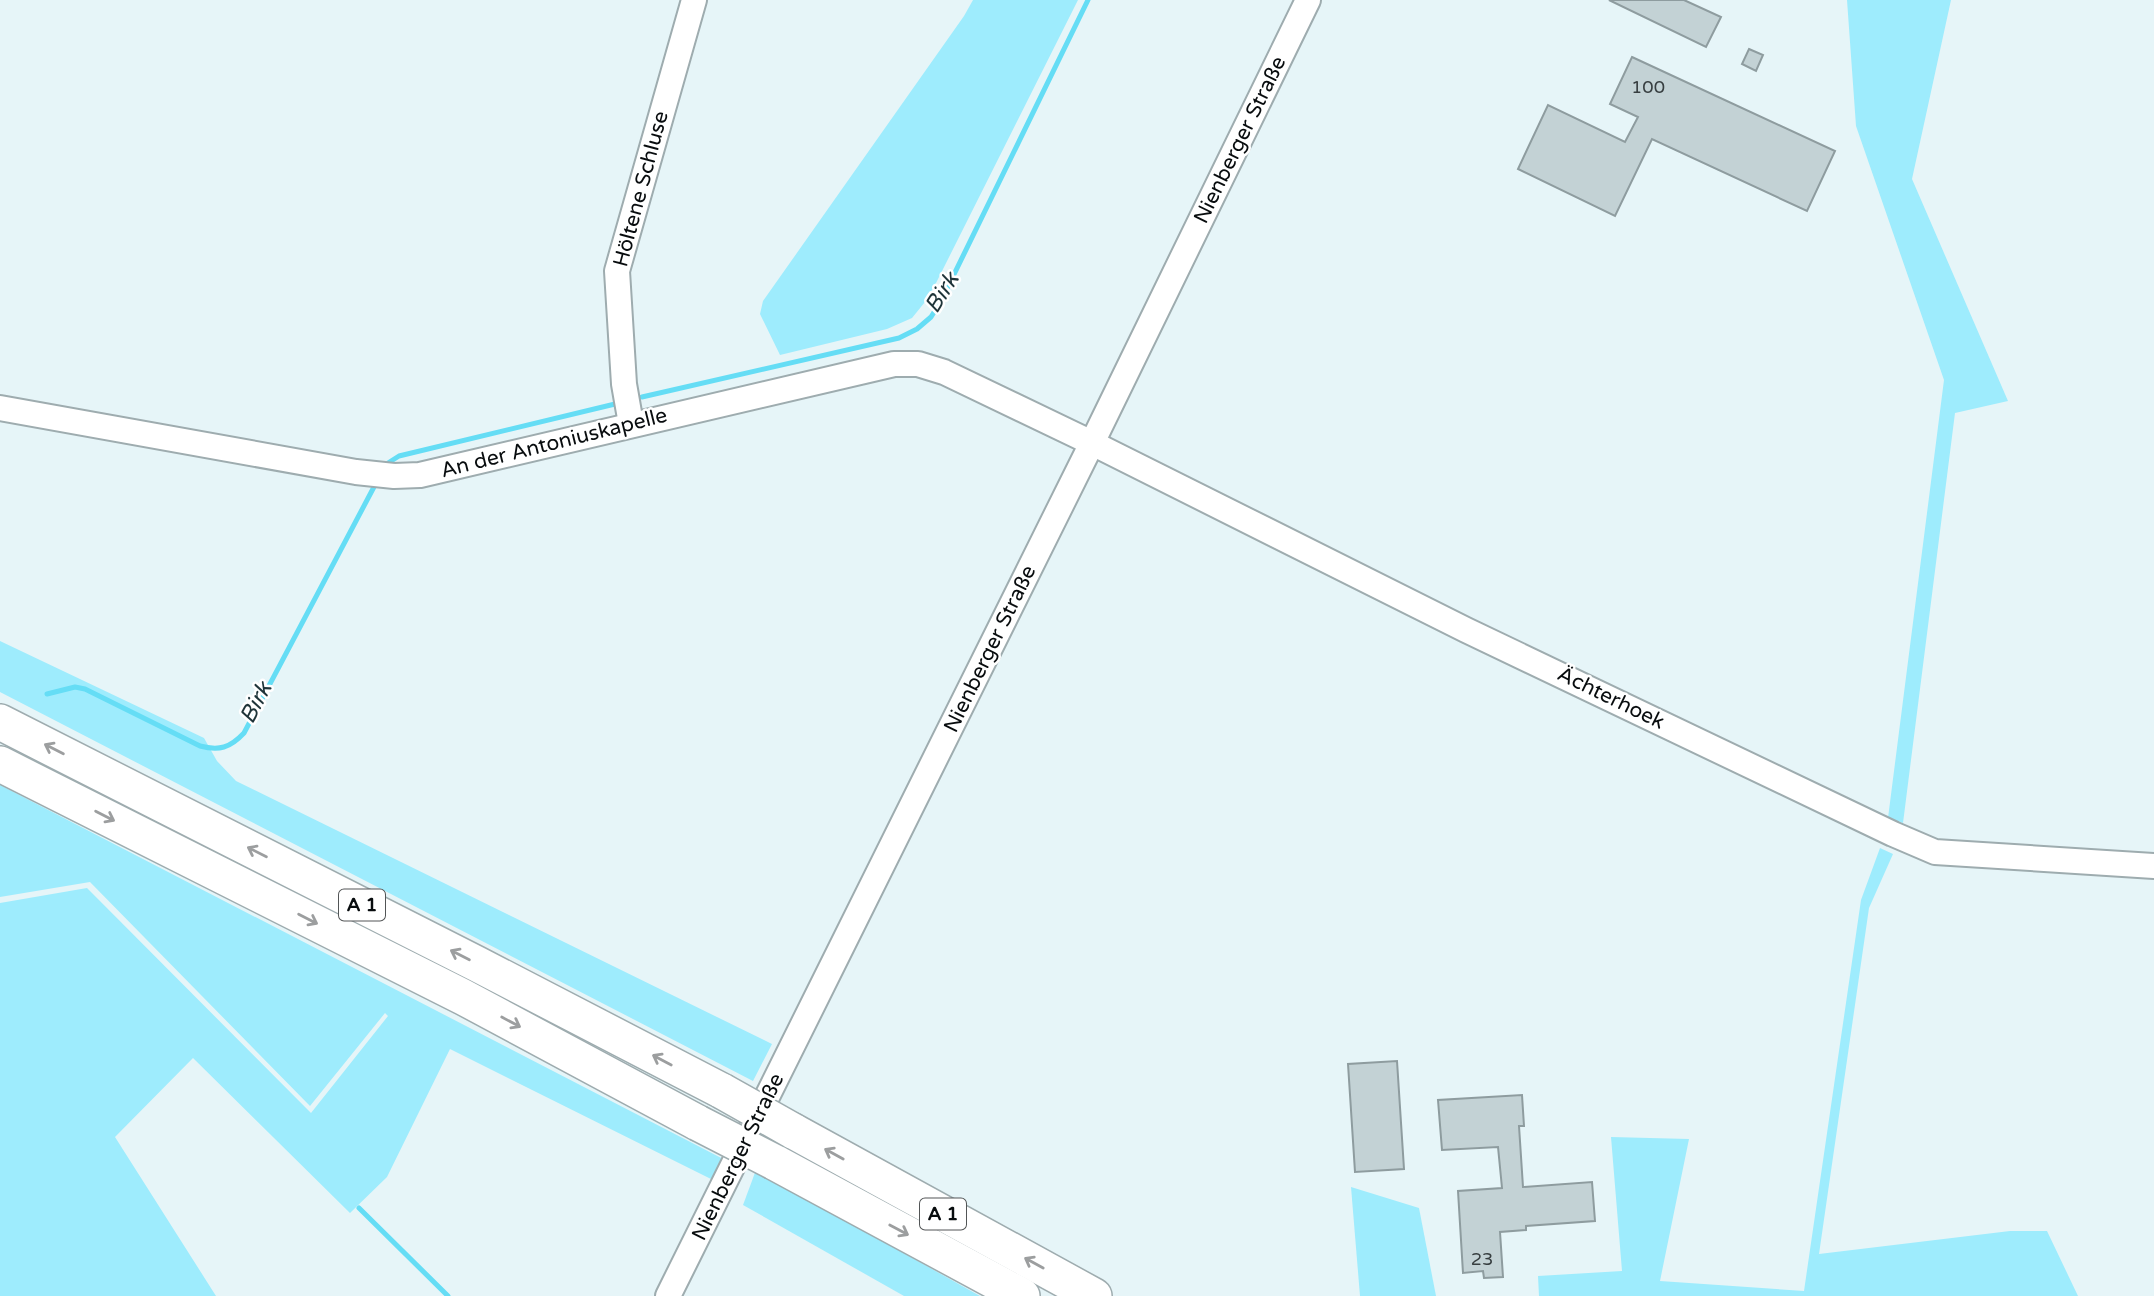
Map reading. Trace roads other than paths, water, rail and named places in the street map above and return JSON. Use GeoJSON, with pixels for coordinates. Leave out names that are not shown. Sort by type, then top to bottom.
{"type":"FeatureCollection","features":[{"type":"Feature","properties":{"kind":"highway","name":"A 1"},"geometry":{"type":"LineString","coordinates":[[0,722],[722,1091],[1094,1296]]}},
{"type":"Feature","properties":{"kind":"highway","name":"A 1"},"geometry":{"type":"LineString","coordinates":[[0,764],[463,997],[1021,1296]]}},
{"type":"Feature","properties":{"kind":"street","name":"Höltene Schluse"},"geometry":{"type":"LineString","coordinates":[[630,419],[624,384],[617,271],[694,0]]}},
{"type":"Feature","properties":{"kind":"street","name":"Nienberger Straße"},"geometry":{"type":"LineString","coordinates":[[668,1296],[1092,443],[1308,0]]}},
{"type":"Feature","properties":{"kind":"street","name":"An der Antoniuskapelle"},"geometry":{"type":"LineString","coordinates":[[0,408],[356,472],[394,476],[420,475],[630,419],[894,364],[918,364],[944,372],[1092,443]]}},
{"type":"Feature","properties":{"kind":"street","name":"Ächterhoek"},"geometry":{"type":"LineString","coordinates":[[1092,443],[1466,630],[1935,852],[2154,866]]}},
{"type":"Feature","properties":{"kind":"waterway","name":"Birk"},"geometry":{"type":"LineString","coordinates":[[642,397],[899,338],[917,329],[931,317],[1088,0]]}},
{"type":"Feature","properties":{"kind":"waterway","name":"Birk"},"geometry":{"type":"LineString","coordinates":[[388,463],[399,456],[615,404]]}},
{"type":"Feature","properties":{"kind":"waterway","name":"Birk"},"geometry":{"type":"LineString","coordinates":[[47,694],[75,687],[85,689],[200,746],[219,748],[234,742],[244,733],[375,485]]}},
{"type":"Feature","properties":{"kind":"waterway"},"geometry":{"type":"LineString","coordinates":[[359,1208],[448,1296]]}}]}
